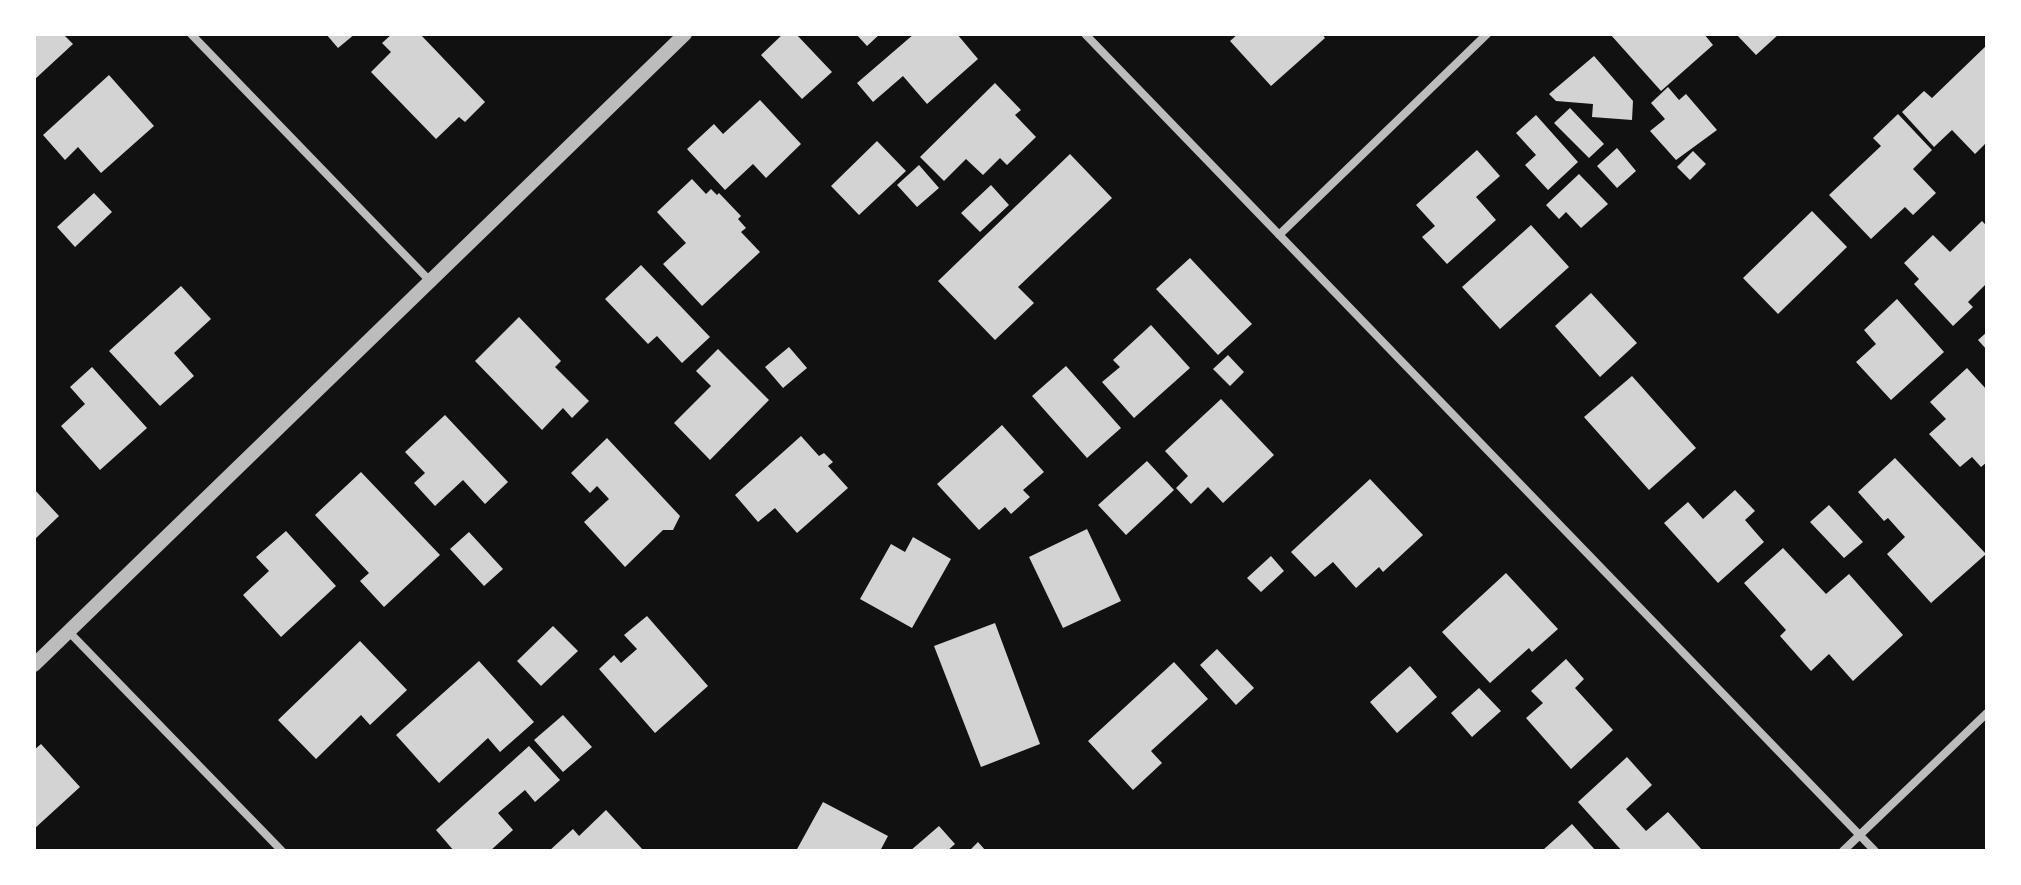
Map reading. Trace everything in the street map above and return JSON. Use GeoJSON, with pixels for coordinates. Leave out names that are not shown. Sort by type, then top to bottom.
{"type":"FeatureCollection","features":[{"type":"Feature","properties":{"kind":"street"},"geometry":{"type":"LineString","coordinates":[[191,34],[430,281]]}},
{"type":"Feature","properties":{"kind":"street"},"geometry":{"type":"LineString","coordinates":[[34,665],[685,34]]}},
{"type":"Feature","properties":{"kind":"street"},"geometry":{"type":"LineString","coordinates":[[1085,34],[1875,851]]}},
{"type":"Feature","properties":{"kind":"street"},"geometry":{"type":"LineString","coordinates":[[1279,235],[1487,34]]}},
{"type":"Feature","properties":{"kind":"street"},"geometry":{"type":"LineString","coordinates":[[68,631],[282,851]]}},
{"type":"Feature","properties":{"kind":"street"},"geometry":{"type":"LineString","coordinates":[[1843,851],[1987,713]]}},
{"type":"Feature","properties":{"kind":"building"},"geometry":{"type":"Polygon","coordinates":[[[34,34],[63,34],[73,44],[34,80],[34,34]]]}},
{"type":"Feature","properties":{"kind":"building"},"geometry":{"type":"Polygon","coordinates":[[[326,34],[355,34],[338,48],[326,34]]]}},
{"type":"Feature","properties":{"kind":"building"},"geometry":{"type":"Polygon","coordinates":[[[392,34],[420,34],[485,102],[465,122],[459,117],[436,139],[371,72],[391,52],[382,43],[392,34]]]}},
{"type":"Feature","properties":{"kind":"building"},"geometry":{"type":"Polygon","coordinates":[[[783,34],[796,34],[832,72],[802,99],[761,55],[783,34]]]}},
{"type":"Feature","properties":{"kind":"building"},"geometry":{"type":"Polygon","coordinates":[[[856,34],[880,34],[867,46],[856,34]]]}},
{"type":"Feature","properties":{"kind":"building"},"geometry":{"type":"Polygon","coordinates":[[[914,34],[957,34],[978,59],[927,104],[903,76],[873,102],[857,83],[914,34]]]}},
{"type":"Feature","properties":{"kind":"building"},"geometry":{"type":"Polygon","coordinates":[[[1238,34],[1322,34],[1325,38],[1271,86],[1230,41],[1238,34]]]}},
{"type":"Feature","properties":{"kind":"building"},"geometry":{"type":"Polygon","coordinates":[[[1610,34],[1704,34],[1713,45],[1661,91],[1610,34]]]}},
{"type":"Feature","properties":{"kind":"building"},"geometry":{"type":"Polygon","coordinates":[[[1736,34],[1779,34],[1756,55],[1736,34]]]}},
{"type":"Feature","properties":{"kind":"building"},"geometry":{"type":"Polygon","coordinates":[[[1987,45],[1987,142],[1975,154],[1952,130],[1934,147],[1902,112],[1924,91],[1932,98],[1987,45]]]}},
{"type":"Feature","properties":{"kind":"building"},"geometry":{"type":"Polygon","coordinates":[[[1594,56],[1633,101],[1632,120],[1592,117],[1593,104],[1556,101],[1549,94],[1594,56]]]}},
{"type":"Feature","properties":{"kind":"building"},"geometry":{"type":"Polygon","coordinates":[[[109,75],[154,126],[101,173],[78,147],[65,160],[43,135],[109,75]]]}},
{"type":"Feature","properties":{"kind":"building"},"geometry":{"type":"Polygon","coordinates":[[[995,83],[1021,110],[1015,115],[1036,137],[1007,165],[1000,158],[983,175],[966,159],[944,181],[920,157],[995,83]]]}},
{"type":"Feature","properties":{"kind":"building"},"geometry":{"type":"Polygon","coordinates":[[[1668,87],[1679,100],[1686,94],[1717,130],[1676,160],[1650,131],[1665,119],[1651,103],[1668,87]]]}},
{"type":"Feature","properties":{"kind":"building"},"geometry":{"type":"Polygon","coordinates":[[[760,100],[801,144],[766,178],[753,164],[725,190],[687,149],[714,124],[723,134],[760,100]]]}},
{"type":"Feature","properties":{"kind":"building"},"geometry":{"type":"Polygon","coordinates":[[[1570,108],[1604,144],[1589,158],[1554,123],[1570,108]]]}},
{"type":"Feature","properties":{"kind":"building"},"geometry":{"type":"Polygon","coordinates":[[[1898,114],[1932,150],[1913,169],[1936,193],[1913,215],[1905,207],[1871,239],[1829,195],[1881,146],[1873,138],[1898,114]]]}},
{"type":"Feature","properties":{"kind":"building"},"geometry":{"type":"Polygon","coordinates":[[[1536,115],[1578,162],[1548,190],[1525,165],[1536,155],[1516,133],[1536,115]]]}},
{"type":"Feature","properties":{"kind":"building"},"geometry":{"type":"Polygon","coordinates":[[[877,141],[906,171],[859,215],[831,186],[877,141]]]}},
{"type":"Feature","properties":{"kind":"building"},"geometry":{"type":"Polygon","coordinates":[[[1617,148],[1636,171],[1617,188],[1597,166],[1617,148]]]}},
{"type":"Feature","properties":{"kind":"building"},"geometry":{"type":"Polygon","coordinates":[[[1477,150],[1500,176],[1476,197],[1496,220],[1447,264],[1422,237],[1435,226],[1416,205],[1477,150]]]}},
{"type":"Feature","properties":{"kind":"building"},"geometry":{"type":"Polygon","coordinates":[[[1693,151],[1706,164],[1690,180],[1677,167],[1693,151]]]}},
{"type":"Feature","properties":{"kind":"building"},"geometry":{"type":"Polygon","coordinates":[[[1070,154],[1112,198],[1018,287],[1034,303],[995,340],[938,281],[1070,154]]]}},
{"type":"Feature","properties":{"kind":"building"},"geometry":{"type":"Polygon","coordinates":[[[919,165],[939,188],[917,207],[897,185],[919,165]]]}},
{"type":"Feature","properties":{"kind":"building"},"geometry":{"type":"Polygon","coordinates":[[[1579,174],[1608,204],[1581,228],[1566,212],[1559,219],[1546,205],[1579,174]]]}},
{"type":"Feature","properties":{"kind":"building"},"geometry":{"type":"Polygon","coordinates":[[[692,179],[706,194],[711,189],[717,195],[719,193],[741,216],[738,219],[746,228],[741,232],[760,252],[702,306],[663,264],[686,243],[657,212],[692,179]]]}},
{"type":"Feature","properties":{"kind":"building"},"geometry":{"type":"Polygon","coordinates":[[[991,185],[1009,205],[980,232],[961,213],[991,185]]]}},
{"type":"Feature","properties":{"kind":"building"},"geometry":{"type":"Polygon","coordinates":[[[94,193],[112,212],[75,247],[57,227],[94,193]]]}},
{"type":"Feature","properties":{"kind":"building"},"geometry":{"type":"Polygon","coordinates":[[[1812,211],[1847,247],[1778,314],[1743,278],[1812,211]]]}},
{"type":"Feature","properties":{"kind":"building"},"geometry":{"type":"Polygon","coordinates":[[[1982,221],[1987,226],[1987,283],[1968,302],[1973,307],[1953,326],[1914,284],[1919,279],[1904,263],[1933,235],[1950,252],[1982,221]]]}},
{"type":"Feature","properties":{"kind":"building"},"geometry":{"type":"Polygon","coordinates":[[[1531,225],[1569,267],[1500,329],[1462,287],[1531,225]]]}},
{"type":"Feature","properties":{"kind":"building"},"geometry":{"type":"Polygon","coordinates":[[[1190,258],[1252,324],[1218,355],[1156,289],[1190,258]]]}},
{"type":"Feature","properties":{"kind":"building"},"geometry":{"type":"Polygon","coordinates":[[[641,265],[710,337],[682,363],[657,336],[648,344],[605,299],[641,265]]]}},
{"type":"Feature","properties":{"kind":"building"},"geometry":{"type":"Polygon","coordinates":[[[181,286],[211,319],[174,353],[194,376],[160,406],[109,351],[181,286]]]}},
{"type":"Feature","properties":{"kind":"building"},"geometry":{"type":"Polygon","coordinates":[[[1591,293],[1637,343],[1600,377],[1555,326],[1591,293]]]}},
{"type":"Feature","properties":{"kind":"building"},"geometry":{"type":"Polygon","coordinates":[[[1897,299],[1944,352],[1891,400],[1856,362],[1876,344],[1864,330],[1897,299]]]}},
{"type":"Feature","properties":{"kind":"building"},"geometry":{"type":"Polygon","coordinates":[[[519,317],[561,361],[555,367],[589,401],[572,418],[563,408],[542,430],[475,361],[519,317]]]}},
{"type":"Feature","properties":{"kind":"building"},"geometry":{"type":"Polygon","coordinates":[[[1151,325],[1190,368],[1134,418],[1102,382],[1120,367],[1113,360],[1151,325]]]}},
{"type":"Feature","properties":{"kind":"building"},"geometry":{"type":"Polygon","coordinates":[[[1987,332],[1987,350],[1978,340],[1987,332]]]}},
{"type":"Feature","properties":{"kind":"building"},"geometry":{"type":"Polygon","coordinates":[[[789,347],[807,368],[783,388],[765,367],[789,347]]]}},
{"type":"Feature","properties":{"kind":"building"},"geometry":{"type":"Polygon","coordinates":[[[718,349],[769,400],[710,460],[674,423],[711,386],[696,371],[718,349]]]}},
{"type":"Feature","properties":{"kind":"building"},"geometry":{"type":"Polygon","coordinates":[[[1228,355],[1244,372],[1230,386],[1213,369],[1228,355]]]}},
{"type":"Feature","properties":{"kind":"building"},"geometry":{"type":"Polygon","coordinates":[[[1066,366],[1121,428],[1087,458],[1032,396],[1066,366]]]}},
{"type":"Feature","properties":{"kind":"building"},"geometry":{"type":"Polygon","coordinates":[[[92,367],[147,428],[100,470],[61,426],[85,404],[70,387],[92,367]]]}},
{"type":"Feature","properties":{"kind":"building"},"geometry":{"type":"Polygon","coordinates":[[[1967,368],[1987,390],[1987,462],[1981,467],[1972,457],[1960,467],[1929,434],[1946,419],[1930,402],[1967,368]]]}},
{"type":"Feature","properties":{"kind":"building"},"geometry":{"type":"Polygon","coordinates":[[[1632,376],[1696,448],[1649,490],[1584,417],[1632,376]]]}},
{"type":"Feature","properties":{"kind":"building"},"geometry":{"type":"Polygon","coordinates":[[[1221,399],[1274,455],[1223,503],[1208,487],[1191,504],[1176,488],[1188,476],[1165,451],[1221,399]]]}},
{"type":"Feature","properties":{"kind":"building"},"geometry":{"type":"Polygon","coordinates":[[[445,415],[508,482],[485,504],[463,480],[435,506],[414,483],[425,473],[405,452],[445,415]]]}},
{"type":"Feature","properties":{"kind":"building"},"geometry":{"type":"Polygon","coordinates":[[[1002,425],[1044,472],[1023,490],[1030,497],[1011,514],[1005,507],[979,530],[937,484],[1002,425]]]}},
{"type":"Feature","properties":{"kind":"building"},"geometry":{"type":"Polygon","coordinates":[[[801,436],[819,456],[824,453],[833,462],[828,466],[848,488],[797,533],[775,508],[758,522],[735,495],[801,436]]]}},
{"type":"Feature","properties":{"kind":"building"},"geometry":{"type":"Polygon","coordinates":[[[607,438],[680,516],[673,530],[663,530],[625,567],[584,522],[609,499],[597,486],[590,493],[571,473],[607,438]]]}},
{"type":"Feature","properties":{"kind":"building"},"geometry":{"type":"Polygon","coordinates":[[[1895,458],[1986,554],[1931,603],[1887,554],[1905,537],[1888,518],[1884,521],[1858,492],[1895,458]]]}},
{"type":"Feature","properties":{"kind":"building"},"geometry":{"type":"Polygon","coordinates":[[[1147,461],[1174,490],[1126,535],[1098,505],[1147,461]]]}},
{"type":"Feature","properties":{"kind":"building"},"geometry":{"type":"Polygon","coordinates":[[[361,472],[440,555],[384,607],[360,581],[369,573],[315,515],[361,472]]]}},
{"type":"Feature","properties":{"kind":"building"},"geometry":{"type":"Polygon","coordinates":[[[1370,479],[1423,535],[1383,572],[1379,567],[1356,588],[1333,562],[1315,577],[1291,552],[1370,479]]]}},
{"type":"Feature","properties":{"kind":"building"},"geometry":{"type":"Polygon","coordinates":[[[34,489],[59,516],[34,540],[34,489]]]}},
{"type":"Feature","properties":{"kind":"building"},"geometry":{"type":"Polygon","coordinates":[[[1735,490],[1755,511],[1745,520],[1764,542],[1718,583],[1664,523],[1688,502],[1703,519],[1735,490]]]}},
{"type":"Feature","properties":{"kind":"building"},"geometry":{"type":"Polygon","coordinates":[[[1829,505],[1863,542],[1844,558],[1810,522],[1829,505]]]}},
{"type":"Feature","properties":{"kind":"building"},"geometry":{"type":"Polygon","coordinates":[[[1087,529],[1121,601],[1063,628],[1029,557],[1087,529]]]}},
{"type":"Feature","properties":{"kind":"building"},"geometry":{"type":"Polygon","coordinates":[[[286,531],[336,586],[281,637],[243,595],[269,571],[256,557],[286,531]]]}},
{"type":"Feature","properties":{"kind":"building"},"geometry":{"type":"Polygon","coordinates":[[[469,532],[503,569],[484,586],[450,549],[469,532]]]}},
{"type":"Feature","properties":{"kind":"building"},"geometry":{"type":"Polygon","coordinates":[[[913,537],[951,559],[912,628],[860,599],[891,544],[905,552],[913,537]]]}},
{"type":"Feature","properties":{"kind":"building"},"geometry":{"type":"Polygon","coordinates":[[[1783,548],[1826,594],[1849,574],[1903,635],[1853,681],[1829,654],[1811,671],[1780,636],[1786,630],[1744,583],[1783,548]]]}},
{"type":"Feature","properties":{"kind":"building"},"geometry":{"type":"Polygon","coordinates":[[[1271,556],[1284,571],[1261,592],[1247,578],[1271,556]]]}},
{"type":"Feature","properties":{"kind":"building"},"geometry":{"type":"Polygon","coordinates":[[[1506,573],[1558,629],[1532,652],[1529,648],[1490,683],[1442,632],[1506,573]]]}},
{"type":"Feature","properties":{"kind":"building"},"geometry":{"type":"Polygon","coordinates":[[[647,616],[708,686],[655,733],[599,669],[614,655],[621,663],[637,649],[624,635],[647,616]]]}},
{"type":"Feature","properties":{"kind":"building"},"geometry":{"type":"Polygon","coordinates":[[[995,623],[1040,744],[981,767],[934,646],[995,623]]]}},
{"type":"Feature","properties":{"kind":"building"},"geometry":{"type":"Polygon","coordinates":[[[553,626],[578,651],[541,686],[517,661],[553,626]]]}},
{"type":"Feature","properties":{"kind":"building"},"geometry":{"type":"Polygon","coordinates":[[[360,641],[407,690],[370,725],[361,715],[316,759],[278,720],[360,641]]]}},
{"type":"Feature","properties":{"kind":"building"},"geometry":{"type":"Polygon","coordinates":[[[1217,649],[1254,688],[1236,705],[1200,665],[1217,649]]]}},
{"type":"Feature","properties":{"kind":"building"},"geometry":{"type":"Polygon","coordinates":[[[1566,659],[1584,679],[1575,688],[1613,730],[1571,769],[1526,718],[1543,703],[1531,691],[1566,659]]]}},
{"type":"Feature","properties":{"kind":"building"},"geometry":{"type":"Polygon","coordinates":[[[479,661],[534,722],[500,752],[488,738],[439,783],[396,735],[479,661]]]}},
{"type":"Feature","properties":{"kind":"building"},"geometry":{"type":"Polygon","coordinates":[[[1174,662],[1208,699],[1151,751],[1162,763],[1133,790],[1088,741],[1174,662]]]}},
{"type":"Feature","properties":{"kind":"building"},"geometry":{"type":"Polygon","coordinates":[[[1410,666],[1437,697],[1397,733],[1370,702],[1410,666]]]}},
{"type":"Feature","properties":{"kind":"building"},"geometry":{"type":"Polygon","coordinates":[[[1479,688],[1501,711],[1472,737],[1451,713],[1479,688]]]}},
{"type":"Feature","properties":{"kind":"building"},"geometry":{"type":"Polygon","coordinates":[[[563,715],[592,747],[563,772],[534,740],[563,715]]]}},
{"type":"Feature","properties":{"kind":"building"},"geometry":{"type":"Polygon","coordinates":[[[41,744],[80,787],[34,829],[34,750],[41,744]]]}},
{"type":"Feature","properties":{"kind":"building"},"geometry":{"type":"Polygon","coordinates":[[[529,746],[560,780],[535,802],[525,790],[498,813],[513,830],[490,851],[454,851],[436,830],[529,746]]]}},
{"type":"Feature","properties":{"kind":"building"},"geometry":{"type":"Polygon","coordinates":[[[1627,757],[1652,785],[1626,809],[1646,831],[1668,812],[1703,851],[1622,851],[1578,802],[1627,757]]]}},
{"type":"Feature","properties":{"kind":"building"},"geometry":{"type":"Polygon","coordinates":[[[823,802],[888,836],[880,851],[796,851],[823,802]]]}},
{"type":"Feature","properties":{"kind":"building"},"geometry":{"type":"Polygon","coordinates":[[[606,810],[644,851],[549,851],[573,829],[579,836],[606,810]]]}},
{"type":"Feature","properties":{"kind":"building"},"geometry":{"type":"Polygon","coordinates":[[[1572,824],[1596,851],[1544,849],[1572,824]]]}},
{"type":"Feature","properties":{"kind":"building"},"geometry":{"type":"Polygon","coordinates":[[[939,826],[955,844],[947,851],[910,851],[939,826]]]}},
{"type":"Feature","properties":{"kind":"building"},"geometry":{"type":"Polygon","coordinates":[[[978,842],[986,851],[969,851],[978,842]]]}}]}
